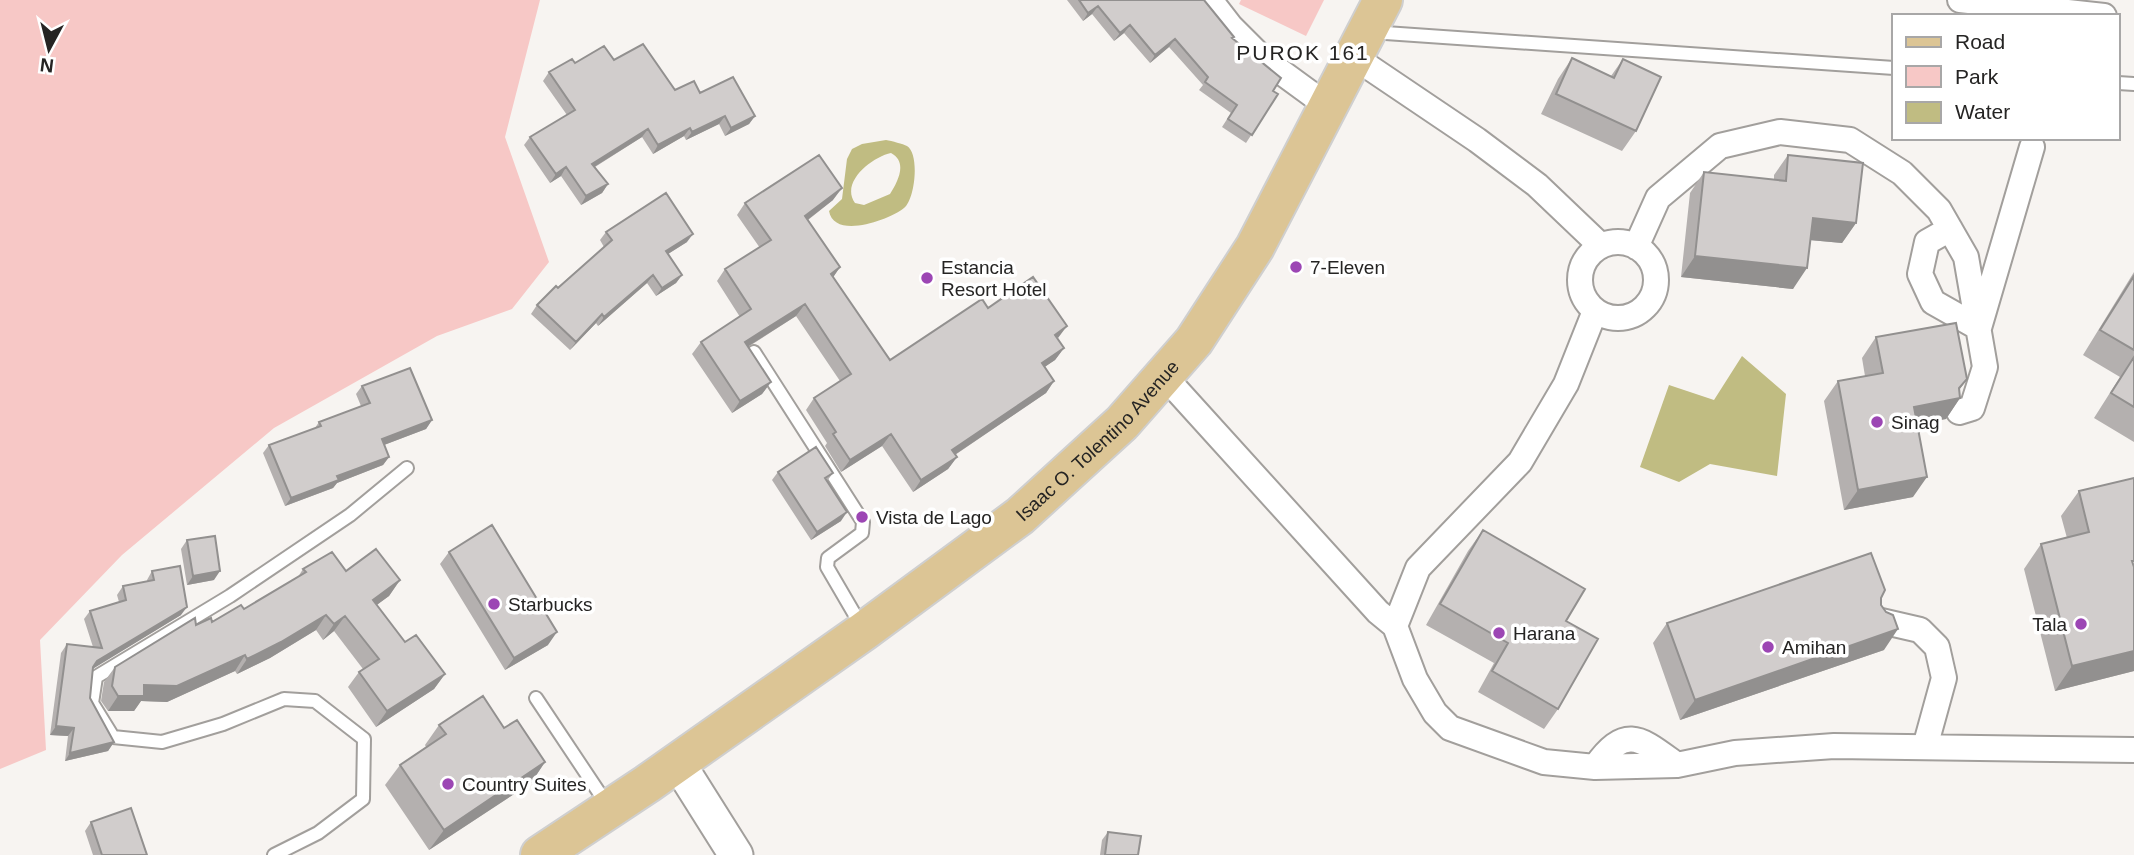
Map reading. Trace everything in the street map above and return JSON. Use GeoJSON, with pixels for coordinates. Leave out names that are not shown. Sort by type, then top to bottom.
{"type":"FeatureCollection","features":[{"type":"Feature","properties":{"kind":"main road","name":"Isaac O. Tolentino Avenue"},"geometry":{"type":"LineString","coordinates":[[540,855],[678,763],[1020,516],[1122,423],[1194,341],[1255,247],[1368,30]]}},
{"type":"Feature","properties":{"kind":"main road"},"geometry":{"type":"LineString","coordinates":[[678,763],[736,855]]}},
{"type":"Feature","properties":{"kind":"street"},"geometry":{"type":"LineString","coordinates":[[1210,0],[1231,27],[1262,58],[1329,107]]}},
{"type":"Feature","properties":{"kind":"street"},"geometry":{"type":"LineString","coordinates":[[1960,0],[2086,14]]}},
{"type":"Feature","properties":{"kind":"street"},"geometry":{"type":"LineString","coordinates":[[1368,30],[1466,133],[1537,185],[1601,246]]}},
{"type":"Feature","properties":{"kind":"street"},"geometry":{"type":"LineString","coordinates":[[1636,247],[1658,198],[1720,146],[1780,132],[1850,141],[1902,173],[1939,210],[1966,257],[1985,367],[1972,408],[1959,412]]}},
{"type":"Feature","properties":{"kind":"street"},"geometry":{"type":"LineString","coordinates":[[1979,328],[2032,147]]}},
{"type":"Feature","properties":{"kind":"street"},"geometry":{"type":"LineString","coordinates":[[1950,229],[1927,243],[1920,274],[1933,302],[1979,328]]}},
{"type":"Feature","properties":{"kind":"street"},"geometry":{"type":"LineString","coordinates":[[1613,242],[1636,247],[1646,254],[1653,265],[1655,289],[1650,301],[1642,310],[1631,316],[1619,318],[1595,311],[1586,302],[1581,289],[1583,264],[1590,253],[1613,242]]}},
{"type":"Feature","properties":{"kind":"street"},"geometry":{"type":"LineString","coordinates":[[1395,626],[1418,568],[1520,462],[1566,384],[1595,311]]}},
{"type":"Feature","properties":{"kind":"street"},"geometry":{"type":"LineString","coordinates":[[1164,376],[1378,612],[1395,626],[1415,679],[1435,713],[1450,728],[1544,762],[1595,767],[1677,765],[1735,753],[1834,746],[2134,750]]}},
{"type":"Feature","properties":{"kind":"street"},"geometry":{"type":"LineString","coordinates":[[1881,621],[1920,629],[1937,647],[1944,678],[1925,747]]}},
{"type":"Feature","properties":{"kind":"lane"},"geometry":{"type":"LineString","coordinates":[[1368,30],[1892,68]]}},
{"type":"Feature","properties":{"kind":"lane"},"geometry":{"type":"LineString","coordinates":[[754,352],[863,522],[862,533],[828,558],[827,567],[864,631]]}},
{"type":"Feature","properties":{"kind":"lane"},"geometry":{"type":"LineString","coordinates":[[274,855],[318,833],[363,799],[364,739],[315,701],[284,699],[223,724],[162,742],[113,737],[92,703],[96,677],[230,596],[350,515],[407,468]]}},
{"type":"Feature","properties":{"kind":"lane"},"geometry":{"type":"LineString","coordinates":[[536,698],[611,809]]}},
{"type":"Feature","properties":{"kind":"green space"},"geometry":{"type":"Polygon","coordinates":[[[0,0],[540,0],[505,137],[549,262],[512,309],[437,336],[274,428],[122,555],[40,640],[46,750],[0,769],[0,0]]]}},
{"type":"Feature","properties":{"kind":"green space"},"geometry":{"type":"Polygon","coordinates":[[[1241,0],[1324,0],[1306,36],[1239,4],[1241,0]]]}},
{"type":"Feature","properties":{"kind":"water"},"geometry":{"type":"Polygon","coordinates":[[[886,140],[907,146],[914,158],[913,187],[908,203],[897,213],[875,222],[851,226],[833,220],[829,211],[842,199],[847,159],[852,149],[862,144],[886,140]],[[891,153],[883,155],[860,172],[852,187],[851,195],[855,203],[864,205],[890,194],[900,172],[896,157],[891,153]]]}},
{"type":"Feature","properties":{"kind":"water"},"geometry":{"type":"Polygon","coordinates":[[[1742,356],[1786,394],[1777,476],[1710,464],[1679,482],[1640,467],[1669,385],[1714,400],[1742,356]]]}},
{"type":"Feature","properties":{"kind":"building"},"geometry":{"type":"Polygon","coordinates":[[[1079,0],[1204,0],[1234,37],[1232,38],[1281,78],[1273,91],[1278,94],[1252,135],[1228,119],[1237,105],[1205,82],[1208,77],[1175,39],[1155,55],[1130,25],[1120,33],[1098,6],[1088,13],[1079,0]]]}},
{"type":"Feature","properties":{"kind":"building"},"geometry":{"type":"Polygon","coordinates":[[[643,44],[675,90],[694,81],[700,93],[733,77],[755,116],[731,128],[725,116],[692,132],[690,128],[658,145],[648,129],[592,164],[608,184],[586,196],[566,167],[556,174],[530,137],[575,110],[549,72],[572,59],[575,63],[604,46],[614,60],[643,44]]]}},
{"type":"Feature","properties":{"kind":"building"},"geometry":{"type":"Polygon","coordinates":[[[1572,58],[1614,78],[1623,59],[1661,77],[1636,131],[1556,94],[1572,58]]]}},
{"type":"Feature","properties":{"kind":"building"},"geometry":{"type":"Polygon","coordinates":[[[819,155],[842,188],[805,216],[840,267],[831,274],[890,360],[982,299],[988,308],[1033,277],[1067,326],[1055,335],[1064,348],[1042,363],[1054,381],[952,450],[957,457],[921,480],[891,434],[850,460],[814,398],[851,374],[805,304],[745,342],[771,382],[740,401],[701,342],[751,309],[725,269],[771,240],[745,203],[819,155]]]}},
{"type":"Feature","properties":{"kind":"building"},"geometry":{"type":"Polygon","coordinates":[[[1788,155],[1863,163],[1856,223],[1813,218],[1807,268],[1695,256],[1704,172],[1786,181],[1788,155]]]}},
{"type":"Feature","properties":{"kind":"building"},"geometry":{"type":"Polygon","coordinates":[[[666,193],[693,234],[666,251],[682,275],[662,288],[653,275],[604,317],[602,314],[576,342],[537,305],[612,240],[606,232],[666,193]]]}},
{"type":"Feature","properties":{"kind":"building"},"geometry":{"type":"Polygon","coordinates":[[[2134,276],[2134,350],[2100,330],[2134,276]]]}},
{"type":"Feature","properties":{"kind":"building","name":"Sinag"},"geometry":{"type":"Polygon","coordinates":[[[1956,323],[1967,379],[1959,388],[1960,398],[1914,407],[1927,477],[1858,490],[1838,381],[1883,373],[1876,337],[1956,323]]]}},
{"type":"Feature","properties":{"kind":"building"},"geometry":{"type":"Polygon","coordinates":[[[2134,357],[2134,407],[2111,393],[2134,357]]]}},
{"type":"Feature","properties":{"kind":"building"},"geometry":{"type":"Polygon","coordinates":[[[410,368],[432,420],[382,439],[389,457],[337,476],[339,480],[291,498],[269,445],[321,426],[319,422],[370,403],[362,386],[410,368]]]}},
{"type":"Feature","properties":{"kind":"building"},"geometry":{"type":"Polygon","coordinates":[[[816,447],[833,473],[825,478],[847,512],[817,532],[778,472],[816,447]]]}},
{"type":"Feature","properties":{"kind":"building","name":"Tala"},"geometry":{"type":"Polygon","coordinates":[[[2134,478],[2134,651],[2072,666],[2041,544],[2089,532],[2079,491],[2134,478]]]}},
{"type":"Feature","properties":{"kind":"building","name":"Starbucks"},"geometry":{"type":"Polygon","coordinates":[[[492,525],[557,632],[514,658],[449,552],[492,525]]]}},
{"type":"Feature","properties":{"kind":"building","name":"Harana"},"geometry":{"type":"Polygon","coordinates":[[[1483,530],[1585,589],[1566,621],[1598,639],[1558,709],[1492,671],[1508,643],[1440,604],[1483,530]]]}},
{"type":"Feature","properties":{"kind":"building"},"geometry":{"type":"Polygon","coordinates":[[[215,536],[220,571],[193,576],[187,540],[215,536]]]}},
{"type":"Feature","properties":{"kind":"building"},"geometry":{"type":"Polygon","coordinates":[[[376,549],[400,580],[373,600],[405,642],[416,635],[445,674],[387,711],[359,672],[379,659],[345,616],[334,624],[326,615],[247,659],[245,655],[177,686],[144,685],[144,696],[118,696],[112,686],[115,667],[195,618],[196,625],[211,618],[212,622],[241,605],[244,609],[306,572],[303,569],[332,552],[346,571],[376,549]]]}},
{"type":"Feature","properties":{"kind":"building","name":"Amihan"},"geometry":{"type":"Polygon","coordinates":[[[1871,553],[1885,590],[1881,605],[1886,612],[1893,615],[1898,629],[1695,700],[1667,623],[1871,553]]]}},
{"type":"Feature","properties":{"kind":"building"},"geometry":{"type":"Polygon","coordinates":[[[180,566],[187,607],[97,661],[93,667],[90,698],[114,742],[70,753],[74,728],[56,726],[67,644],[102,648],[90,611],[126,600],[123,586],[154,580],[152,571],[180,566]]]}},
{"type":"Feature","properties":{"kind":"building"},"geometry":{"type":"Polygon","coordinates":[[[483,696],[504,728],[517,720],[545,762],[444,830],[400,765],[446,734],[439,725],[483,696]]]}},
{"type":"Feature","properties":{"kind":"building"},"geometry":{"type":"Polygon","coordinates":[[[131,808],[147,855],[102,855],[91,822],[131,808]]]}},
{"type":"Feature","properties":{"kind":"building"},"geometry":{"type":"Polygon","coordinates":[[[1108,832],[1141,836],[1138,855],[1105,855],[1108,832]]]}},
{"type":"Feature","properties":{"kind":"place","name":"7-Eleven"},"geometry":{"type":"Point","coordinates":[1296,267]}},
{"type":"Feature","properties":{"kind":"place","name":"Estancia Resort Hotel"},"geometry":{"type":"Point","coordinates":[927,278]}},
{"type":"Feature","properties":{"kind":"place","name":"Sinag"},"geometry":{"type":"Point","coordinates":[1877,422]}},
{"type":"Feature","properties":{"kind":"place","name":"Vista de Lago"},"geometry":{"type":"Point","coordinates":[862,517]}},
{"type":"Feature","properties":{"kind":"place","name":"Starbucks"},"geometry":{"type":"Point","coordinates":[494,604]}},
{"type":"Feature","properties":{"kind":"place","name":"Tala"},"geometry":{"type":"Point","coordinates":[2081,624]}},
{"type":"Feature","properties":{"kind":"place","name":"Harana"},"geometry":{"type":"Point","coordinates":[1499,633]}},
{"type":"Feature","properties":{"kind":"place","name":"Amihan"},"geometry":{"type":"Point","coordinates":[1768,647]}},
{"type":"Feature","properties":{"kind":"place","name":"Country Suites"},"geometry":{"type":"Point","coordinates":[448,784]}},
{"type":"Feature","properties":{"kind":"district","name":"PUROK 161"},"geometry":{"type":"Point","coordinates":[1303,53]}}]}
